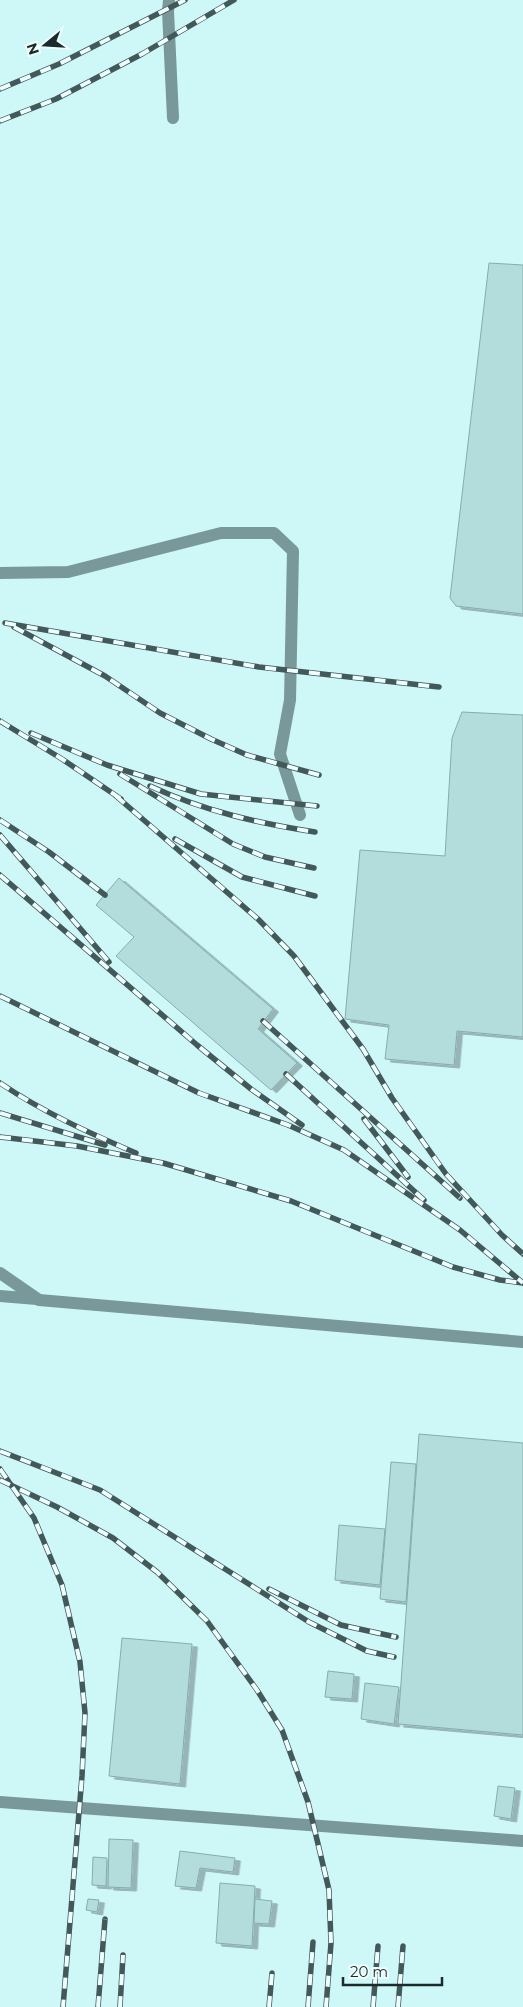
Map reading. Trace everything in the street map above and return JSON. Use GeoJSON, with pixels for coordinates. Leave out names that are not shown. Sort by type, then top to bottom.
{"type":"FeatureCollection","features":[{"type":"Feature","properties":{"kind":"lane"},"geometry":{"type":"LineString","coordinates":[[170,0],[168,11],[173,118]]}},
{"type":"Feature","properties":{"kind":"lane"},"geometry":{"type":"LineString","coordinates":[[0,573],[68,572],[221,533],[274,533],[293,551],[290,700],[280,754],[300,815]]}},
{"type":"Feature","properties":{"kind":"lane"},"geometry":{"type":"LineString","coordinates":[[0,1273],[39,1300]]}},
{"type":"Feature","properties":{"kind":"lane"},"geometry":{"type":"LineString","coordinates":[[0,1296],[523,1342]]}},
{"type":"Feature","properties":{"kind":"lane"},"geometry":{"type":"LineString","coordinates":[[0,1802],[523,1841]]}},
{"type":"Feature","properties":{"kind":"building"},"geometry":{"type":"Polygon","coordinates":[[[489,263],[523,265],[523,614],[456,606],[450,598],[489,263]]]}},
{"type":"Feature","properties":{"kind":"building"},"geometry":{"type":"Polygon","coordinates":[[[462,712],[523,715],[523,1037],[457,1031],[454,1065],[385,1059],[389,1025],[345,1019],[360,850],[445,856],[452,738],[462,712]]]}},
{"type":"Feature","properties":{"kind":"building"},"geometry":{"type":"Polygon","coordinates":[[[119,878],[273,1009],[258,1029],[297,1063],[271,1090],[116,956],[134,937],[96,905],[119,878]]]}},
{"type":"Feature","properties":{"kind":"building"},"geometry":{"type":"Polygon","coordinates":[[[419,1434],[523,1443],[523,1735],[398,1724],[419,1434]]]}},
{"type":"Feature","properties":{"kind":"building"},"geometry":{"type":"Polygon","coordinates":[[[391,1462],[416,1464],[406,1602],[380,1599],[391,1462]]]}},
{"type":"Feature","properties":{"kind":"building"},"geometry":{"type":"Polygon","coordinates":[[[339,1525],[385,1529],[380,1585],[335,1580],[339,1525]]]}},
{"type":"Feature","properties":{"kind":"building"},"geometry":{"type":"Polygon","coordinates":[[[122,1638],[192,1644],[180,1784],[109,1776],[122,1638]]]}},
{"type":"Feature","properties":{"kind":"building"},"geometry":{"type":"Polygon","coordinates":[[[328,1671],[354,1674],[352,1699],[325,1697],[328,1671]]]}},
{"type":"Feature","properties":{"kind":"building"},"geometry":{"type":"Polygon","coordinates":[[[365,1683],[399,1687],[394,1724],[361,1719],[365,1683]]]}},
{"type":"Feature","properties":{"kind":"building"},"geometry":{"type":"Polygon","coordinates":[[[498,1786],[515,1788],[511,1819],[494,1816],[498,1786]]]}},
{"type":"Feature","properties":{"kind":"building"},"geometry":{"type":"Polygon","coordinates":[[[109,1839],[133,1840],[131,1888],[108,1887],[109,1839]]]}},
{"type":"Feature","properties":{"kind":"building"},"geometry":{"type":"Polygon","coordinates":[[[180,1851],[235,1858],[233,1872],[200,1868],[196,1888],[175,1886],[180,1851]]]}},
{"type":"Feature","properties":{"kind":"building"},"geometry":{"type":"Polygon","coordinates":[[[93,1857],[107,1858],[106,1886],[92,1885],[93,1857]]]}},
{"type":"Feature","properties":{"kind":"building"},"geometry":{"type":"Polygon","coordinates":[[[220,1883],[255,1886],[252,1946],[216,1943],[220,1883]]]}},
{"type":"Feature","properties":{"kind":"building"},"geometry":{"type":"Polygon","coordinates":[[[88,1899],[99,1900],[97,1912],[86,1910],[88,1899]]]}},
{"type":"Feature","properties":{"kind":"building"},"geometry":{"type":"Polygon","coordinates":[[[255,1899],[272,1901],[269,1924],[254,1923],[255,1899]]]}},
{"type":"Feature","properties":{"kind":"railway"},"geometry":{"type":"LineString","coordinates":[[0,89],[59,64],[185,0]]}},
{"type":"Feature","properties":{"kind":"railway"},"geometry":{"type":"LineString","coordinates":[[0,121],[56,99],[142,54],[234,0]]}},
{"type":"Feature","properties":{"kind":"railway"},"geometry":{"type":"LineString","coordinates":[[5,623],[259,667],[439,687]]}},
{"type":"Feature","properties":{"kind":"railway"},"geometry":{"type":"LineString","coordinates":[[14,627],[105,676],[160,713],[211,739],[247,755],[319,775]]}},
{"type":"Feature","properties":{"kind":"railway"},"geometry":{"type":"LineString","coordinates":[[0,721],[62,759],[121,799]]}},
{"type":"Feature","properties":{"kind":"railway"},"geometry":{"type":"LineString","coordinates":[[31,733],[107,765],[201,794],[317,806]]}},
{"type":"Feature","properties":{"kind":"railway"},"geometry":{"type":"LineString","coordinates":[[120,774],[233,844],[265,857],[314,868]]}},
{"type":"Feature","properties":{"kind":"railway"},"geometry":{"type":"LineString","coordinates":[[150,786],[170,795],[231,815],[272,825],[315,832]]}},
{"type":"Feature","properties":{"kind":"railway"},"geometry":{"type":"LineString","coordinates":[[116,796],[258,919],[294,956],[363,1049],[392,1098],[446,1174],[502,1235],[523,1254]]}},
{"type":"Feature","properties":{"kind":"railway"},"geometry":{"type":"LineString","coordinates":[[0,820],[49,852],[105,895]]}},
{"type":"Feature","properties":{"kind":"railway"},"geometry":{"type":"LineString","coordinates":[[0,835],[109,962]]}},
{"type":"Feature","properties":{"kind":"railway"},"geometry":{"type":"LineString","coordinates":[[175,839],[242,877],[315,896]]}},
{"type":"Feature","properties":{"kind":"railway"},"geometry":{"type":"LineString","coordinates":[[0,875],[197,1045],[251,1089],[302,1125]]}},
{"type":"Feature","properties":{"kind":"railway"},"geometry":{"type":"LineString","coordinates":[[0,996],[199,1093],[288,1125],[344,1150],[460,1230],[523,1283]]}},
{"type":"Feature","properties":{"kind":"railway"},"geometry":{"type":"LineString","coordinates":[[263,1021],[460,1198]]}},
{"type":"Feature","properties":{"kind":"railway"},"geometry":{"type":"LineString","coordinates":[[286,1074],[424,1200]]}},
{"type":"Feature","properties":{"kind":"railway"},"geometry":{"type":"LineString","coordinates":[[0,1083],[66,1121],[136,1153]]}},
{"type":"Feature","properties":{"kind":"railway"},"geometry":{"type":"LineString","coordinates":[[0,1113],[105,1145]]}},
{"type":"Feature","properties":{"kind":"railway"},"geometry":{"type":"LineString","coordinates":[[364,1119],[408,1177]]}},
{"type":"Feature","properties":{"kind":"railway"},"geometry":{"type":"LineString","coordinates":[[0,1137],[77,1146],[163,1163],[291,1201],[453,1267],[500,1280],[523,1283]]}},
{"type":"Feature","properties":{"kind":"railway"},"geometry":{"type":"LineString","coordinates":[[0,1451],[100,1490],[309,1622],[367,1651],[394,1657]]}},
{"type":"Feature","properties":{"kind":"railway"},"geometry":{"type":"LineString","coordinates":[[0,1469],[34,1518],[62,1585],[80,1662],[85,1713],[82,1776],[63,2007]]}},
{"type":"Feature","properties":{"kind":"railway"},"geometry":{"type":"LineString","coordinates":[[0,1480],[57,1507],[113,1538],[157,1572],[207,1621],[257,1690],[282,1730],[308,1802],[329,1890],[331,1943],[326,2007]]}},
{"type":"Feature","properties":{"kind":"railway"},"geometry":{"type":"LineString","coordinates":[[269,1589],[341,1625],[396,1637]]}},
{"type":"Feature","properties":{"kind":"railway"},"geometry":{"type":"LineString","coordinates":[[98,2007],[105,1919]]}},
{"type":"Feature","properties":{"kind":"railway"},"geometry":{"type":"LineString","coordinates":[[308,2007],[313,1942]]}},
{"type":"Feature","properties":{"kind":"railway"},"geometry":{"type":"LineString","coordinates":[[373,2007],[378,1946]]}},
{"type":"Feature","properties":{"kind":"railway"},"geometry":{"type":"LineString","coordinates":[[398,2007],[403,1946]]}},
{"type":"Feature","properties":{"kind":"railway"},"geometry":{"type":"LineString","coordinates":[[120,2007],[123,1955]]}},
{"type":"Feature","properties":{"kind":"railway"},"geometry":{"type":"LineString","coordinates":[[269,2007],[272,1973]]}}]}
